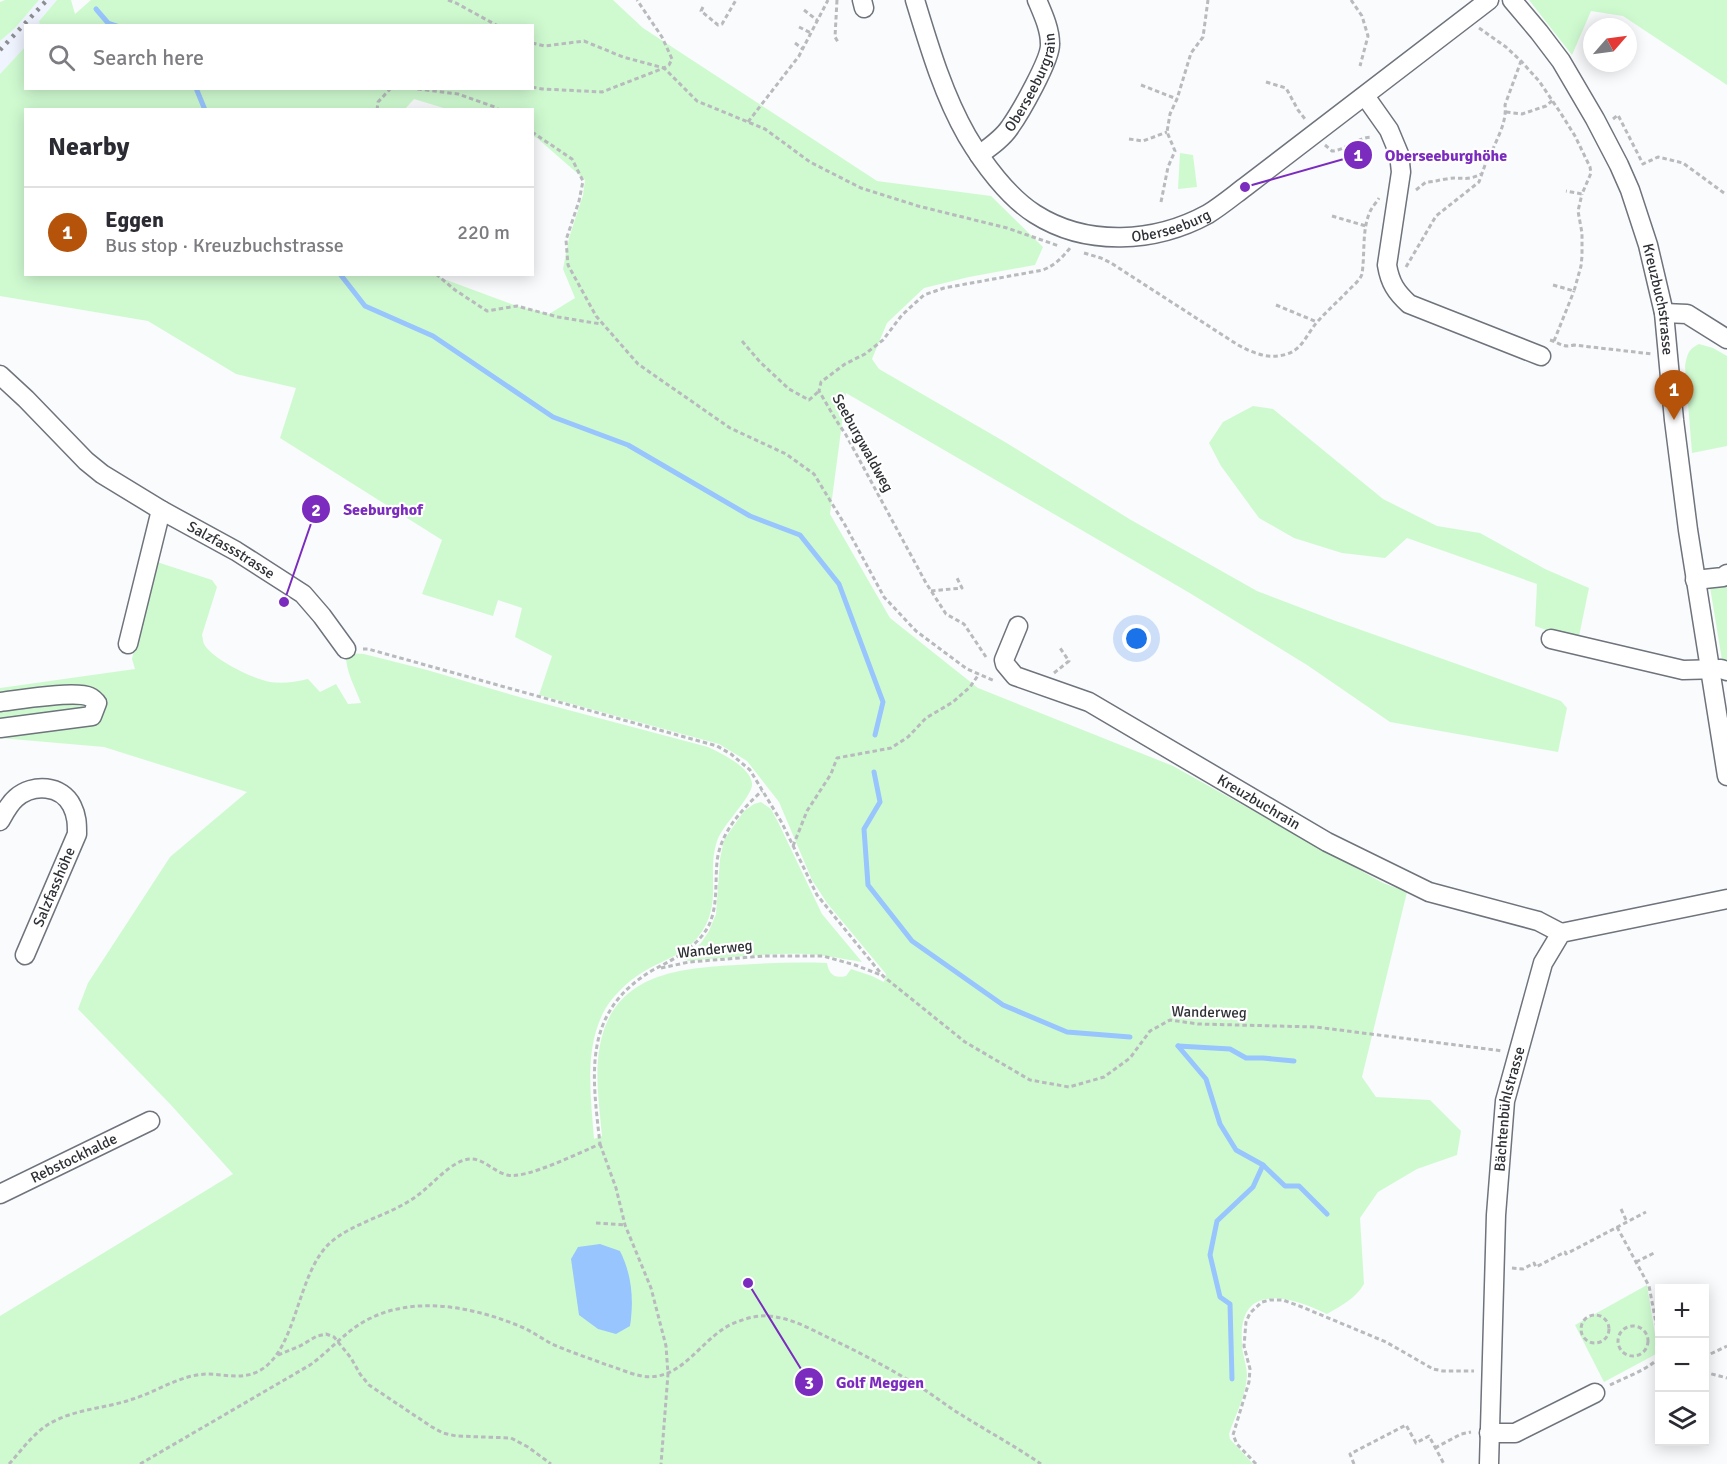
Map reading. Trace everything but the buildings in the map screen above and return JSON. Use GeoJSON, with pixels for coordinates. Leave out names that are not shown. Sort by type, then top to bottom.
{"type":"FeatureCollection","features":[{"type":"Feature","properties":{"kind":"street","name":"Oberseeburg"},"geometry":{"type":"LineString","coordinates":[[915,0],[930,48],[955,112],[979,155],[1010,193],[1033,213],[1049,222],[1101,238],[1150,236],[1208,214],[1489,0]]}},
{"type":"Feature","properties":{"kind":"street","name":"Oberseeburgrain"},"geometry":{"type":"LineString","coordinates":[[979,155],[999,140],[1010,128],[1046,62],[1051,45],[1048,27],[1037,0]]}},
{"type":"Feature","properties":{"kind":"street","name":"Kreuzbuchstrasse"},"geometry":{"type":"LineString","coordinates":[[1512,0],[1561,61],[1594,119],[1619,165],[1648,245],[1664,312],[1674,420],[1695,580],[1718,671],[1727,776]]}},
{"type":"Feature","properties":{"kind":"street"},"geometry":{"type":"LineString","coordinates":[[1365,96],[1389,130],[1399,154],[1401,171],[1387,266],[1389,279],[1396,292],[1409,304],[1541,356]]}},
{"type":"Feature","properties":{"kind":"street"},"geometry":{"type":"LineString","coordinates":[[1664,312],[1688,315],[1725,333]]}},
{"type":"Feature","properties":{"kind":"street","name":"Salzfassstrasse"},"geometry":{"type":"LineString","coordinates":[[0,375],[86,461],[102,474],[168,508],[303,594],[346,649]]}},
{"type":"Feature","properties":{"kind":"street"},"geometry":{"type":"LineString","coordinates":[[128,644],[168,508]]}},
{"type":"Feature","properties":{"kind":"street"},"geometry":{"type":"LineString","coordinates":[[1695,580],[1723,577],[1727,574]]}},
{"type":"Feature","properties":{"kind":"street"},"geometry":{"type":"LineString","coordinates":[[1005,664],[1004,660],[1018,626]]}},
{"type":"Feature","properties":{"kind":"street"},"geometry":{"type":"LineString","coordinates":[[1551,639],[1683,670],[1718,671]]}},
{"type":"Feature","properties":{"kind":"street","name":"Kreuzbuchrain"},"geometry":{"type":"LineString","coordinates":[[1005,664],[1015,676],[1089,702],[1327,842],[1429,892],[1538,921],[1561,933]]}},
{"type":"Feature","properties":{"kind":"street"},"geometry":{"type":"LineString","coordinates":[[0,702],[34,697],[79,695],[91,697],[97,703],[92,716],[0,728]]}},
{"type":"Feature","properties":{"kind":"street","name":"Salzfasshöhe"},"geometry":{"type":"LineString","coordinates":[[0,820],[8,806],[18,796],[34,788],[50,788],[63,794],[72,805],[77,819],[77,834],[25,955]]}},
{"type":"Feature","properties":{"kind":"street"},"geometry":{"type":"LineString","coordinates":[[1561,933],[1727,899]]}},
{"type":"Feature","properties":{"kind":"street","name":"Bächtenbühlstrasse"},"geometry":{"type":"LineString","coordinates":[[1489,1464],[1496,1215],[1505,1101],[1543,963],[1561,933]]}},
{"type":"Feature","properties":{"kind":"street","name":"Rebstockhalde"},"geometry":{"type":"LineString","coordinates":[[0,1194],[150,1121]]}},
{"type":"Feature","properties":{"kind":"street"},"geometry":{"type":"LineString","coordinates":[[1490,1433],[1515,1433],[1595,1393]]}},
{"type":"Feature","properties":{"kind":"path"},"geometry":{"type":"LineString","coordinates":[[448,0],[494,24]]}},
{"type":"Feature","properties":{"kind":"path"},"geometry":{"type":"LineString","coordinates":[[534,87],[602,93],[669,65],[672,59],[662,37],[637,0]]}},
{"type":"Feature","properties":{"kind":"path"},"geometry":{"type":"LineString","coordinates":[[748,122],[803,49],[828,0]]}},
{"type":"Feature","properties":{"kind":"path"},"geometry":{"type":"LineString","coordinates":[[837,0],[835,37],[838,42]]}},
{"type":"Feature","properties":{"kind":"path"},"geometry":{"type":"LineString","coordinates":[[1161,202],[1174,151],[1167,132],[1170,114],[1191,53],[1203,38],[1208,0]]}},
{"type":"Feature","properties":{"kind":"path"},"geometry":{"type":"LineString","coordinates":[[1351,0],[1362,16],[1368,36],[1360,66]]}},
{"type":"Feature","properties":{"kind":"path"},"geometry":{"type":"LineString","coordinates":[[704,8],[701,11],[718,25],[722,24],[734,1]]}},
{"type":"Feature","properties":{"kind":"path"},"geometry":{"type":"LineString","coordinates":[[804,10],[818,20]]}},
{"type":"Feature","properties":{"kind":"path"},"geometry":{"type":"LineString","coordinates":[[1475,25],[1506,47],[1539,81],[1575,136],[1590,167],[1591,173],[1578,211],[1582,232],[1581,266],[1574,291],[1554,341],[1561,346],[1568,347],[1574,345],[1654,354]]}},
{"type":"Feature","properties":{"kind":"path"},"geometry":{"type":"LineString","coordinates":[[799,27],[811,33]]}},
{"type":"Feature","properties":{"kind":"path"},"geometry":{"type":"LineString","coordinates":[[534,43],[545,46],[584,41],[623,57],[664,68],[697,101],[765,129],[810,162],[861,188],[918,206],[1007,228],[1062,247],[1072,244],[1075,250],[1112,263],[1252,352],[1271,357],[1297,350],[1317,322],[1362,276],[1366,226],[1370,212],[1384,190]]}},
{"type":"Feature","properties":{"kind":"path"},"geometry":{"type":"LineString","coordinates":[[795,43],[803,49]]}},
{"type":"Feature","properties":{"kind":"path"},"geometry":{"type":"LineString","coordinates":[[1403,271],[1436,216],[1479,182],[1490,151],[1501,130],[1506,112],[1505,105],[1521,61]]}},
{"type":"Feature","properties":{"kind":"path"},"geometry":{"type":"LineString","coordinates":[[1266,82],[1286,88],[1298,110],[1326,148],[1332,151],[1345,148],[1370,136],[1374,138]]}},
{"type":"Feature","properties":{"kind":"path"},"geometry":{"type":"LineString","coordinates":[[1141,85],[1177,99]]}},
{"type":"Feature","properties":{"kind":"path"},"geometry":{"type":"LineString","coordinates":[[377,108],[378,102],[389,90]]}},
{"type":"Feature","properties":{"kind":"path"},"geometry":{"type":"LineString","coordinates":[[426,90],[458,94],[497,108]]}},
{"type":"Feature","properties":{"kind":"path"},"geometry":{"type":"LineString","coordinates":[[1506,112],[1522,114],[1546,106],[1552,100]]}},
{"type":"Feature","properties":{"kind":"path"},"geometry":{"type":"LineString","coordinates":[[1617,128],[1613,119],[1618,115],[1643,164],[1658,158],[1683,163],[1724,194]]}},
{"type":"Feature","properties":{"kind":"path"},"geometry":{"type":"LineString","coordinates":[[1129,139],[1143,141],[1167,132]]}},
{"type":"Feature","properties":{"kind":"path"},"geometry":{"type":"LineString","coordinates":[[534,133],[572,159],[583,181],[566,240],[568,265],[596,316],[638,364],[730,428],[786,454],[814,474],[884,597],[916,631],[967,669],[1004,684]]}},
{"type":"Feature","properties":{"kind":"path"},"geometry":{"type":"LineString","coordinates":[[1411,191],[1426,182],[1446,178],[1465,180],[1481,174]]}},
{"type":"Feature","properties":{"kind":"path"},"geometry":{"type":"LineString","coordinates":[[1566,191],[1582,194]]}},
{"type":"Feature","properties":{"kind":"path"},"geometry":{"type":"LineString","coordinates":[[1332,216],[1366,226]]}},
{"type":"Feature","properties":{"kind":"path","name":"Seeburgwaldweg"},"geometry":{"type":"LineString","coordinates":[[1005,664],[990,660],[983,654],[964,624],[946,614],[819,391],[821,382],[883,340],[902,315],[924,295],[944,288],[1043,270],[1064,256],[1072,244]]}},
{"type":"Feature","properties":{"kind":"path"},"geometry":{"type":"LineString","coordinates":[[438,276],[454,290],[487,311],[518,306],[558,317],[603,324]]}},
{"type":"Feature","properties":{"kind":"path"},"geometry":{"type":"LineString","coordinates":[[1553,285],[1574,291]]}},
{"type":"Feature","properties":{"kind":"path"},"geometry":{"type":"LineString","coordinates":[[1276,305],[1317,322]]}},
{"type":"Feature","properties":{"kind":"path"},"geometry":{"type":"LineString","coordinates":[[742,341],[760,362],[789,389],[809,400],[819,391]]}},
{"type":"Feature","properties":{"kind":"path"},"geometry":{"type":"LineString","coordinates":[[931,591],[962,588],[956,576]]}},
{"type":"Feature","properties":{"kind":"path"},"geometry":{"type":"LineString","coordinates":[[1048,678],[1069,661],[1060,648]]}},
{"type":"Feature","properties":{"kind":"path","name":"Wanderweg"},"geometry":{"type":"LineString","coordinates":[[346,649],[368,649],[717,746],[731,754],[750,770],[763,790],[782,823],[817,895],[883,976],[965,1042],[1030,1080],[1069,1087],[1104,1077],[1130,1058],[1150,1031],[1170,1020],[1198,1024],[1316,1027],[1519,1053]]}},
{"type":"Feature","properties":{"kind":"path"},"geometry":{"type":"LineString","coordinates":[[793,846],[807,811],[831,774],[837,758],[891,747],[908,737],[926,718],[953,702],[970,687],[979,674]]}},
{"type":"Feature","properties":{"kind":"path"},"geometry":{"type":"LineString","coordinates":[[661,1464],[668,1374],[666,1346],[651,1288],[625,1225],[616,1188],[600,1143],[594,1064],[598,1035],[608,1013],[624,993],[655,969],[681,955],[698,941],[709,925],[715,905],[717,860],[723,838],[744,808],[763,790]]}},
{"type":"Feature","properties":{"kind":"path","name":"Wanderweg"},"geometry":{"type":"LineString","coordinates":[[655,969],[689,962],[764,956],[823,957],[855,965],[883,976]]}},
{"type":"Feature","properties":{"kind":"path"},"geometry":{"type":"LineString","coordinates":[[277,1355],[292,1323],[303,1288],[316,1262],[329,1244],[344,1233],[418,1196],[457,1163],[470,1159],[481,1161],[493,1170],[515,1177],[600,1143]]}},
{"type":"Feature","properties":{"kind":"path"},"geometry":{"type":"LineString","coordinates":[[1621,1209],[1627,1222]]}},
{"type":"Feature","properties":{"kind":"path"},"geometry":{"type":"LineString","coordinates":[[1526,1267],[1534,1263],[1536,1268],[1646,1212]]}},
{"type":"Feature","properties":{"kind":"path"},"geometry":{"type":"LineString","coordinates":[[597,1223],[625,1225]]}},
{"type":"Feature","properties":{"kind":"path"},"geometry":{"type":"LineString","coordinates":[[1617,1227],[1649,1286],[1658,1338]]}},
{"type":"Feature","properties":{"kind":"path"},"geometry":{"type":"LineString","coordinates":[[1636,1262],[1656,1251]]}},
{"type":"Feature","properties":{"kind":"path"},"geometry":{"type":"LineString","coordinates":[[1256,1464],[1237,1444],[1233,1435],[1249,1382],[1250,1370],[1244,1346],[1246,1322],[1250,1313],[1262,1302],[1283,1300],[1302,1307],[1386,1342],[1433,1369],[1491,1372]]}},
{"type":"Feature","properties":{"kind":"path"},"geometry":{"type":"LineString","coordinates":[[140,1464],[310,1365],[354,1327],[372,1317],[396,1309],[422,1306],[453,1307],[476,1311],[525,1328],[552,1344],[574,1353],[640,1376],[654,1377],[668,1374],[684,1363],[734,1322],[756,1316],[776,1317],[798,1324],[841,1344],[915,1384],[1041,1464]]}},
{"type":"Feature","properties":{"kind":"path"},"geometry":{"type":"LineString","coordinates":[[1589,1316],[1600,1316],[1608,1323],[1608,1334],[1601,1342],[1590,1342],[1582,1335],[1582,1324],[1589,1316]]}},
{"type":"Feature","properties":{"kind":"path"},"geometry":{"type":"LineString","coordinates":[[1633,1326],[1646,1333],[1647,1343],[1642,1352],[1632,1356],[1619,1348],[1618,1337],[1623,1329],[1633,1326]]}},
{"type":"Feature","properties":{"kind":"path"},"geometry":{"type":"LineString","coordinates":[[9,1464],[43,1428],[55,1420],[134,1399],[176,1380],[199,1374],[247,1376],[260,1370],[277,1355],[326,1334],[334,1337],[369,1385],[432,1427],[456,1436],[511,1438],[528,1446],[551,1464]]}},
{"type":"Feature","properties":{"kind":"path"},"geometry":{"type":"LineString","coordinates":[[1709,1355],[1727,1346]]}},
{"type":"Feature","properties":{"kind":"path"},"geometry":{"type":"LineString","coordinates":[[1595,1393],[1655,1360]]}},
{"type":"Feature","properties":{"kind":"path"},"geometry":{"type":"LineString","coordinates":[[1709,1373],[1727,1378]]}},
{"type":"Feature","properties":{"kind":"path"},"geometry":{"type":"LineString","coordinates":[[1354,1464],[1350,1454],[1406,1425],[1416,1443],[1429,1436],[1444,1464]]}},
{"type":"Feature","properties":{"kind":"path"},"geometry":{"type":"LineString","coordinates":[[1435,1448],[1461,1434]]}},
{"type":"Feature","properties":{"kind":"shaded area"},"geometry":{"type":"Polygon","coordinates":[[[39,0],[57,0],[39,20],[40,24],[24,24],[24,48],[0,74],[0,41],[15,28],[39,0]]]}},
{"type":"Feature","properties":{"kind":"green space"},"geometry":{"type":"Polygon","coordinates":[[[39,0],[15,28],[0,41],[0,2],[39,0]]]}},
{"type":"Feature","properties":{"kind":"green space"},"geometry":{"type":"Polygon","coordinates":[[[57,0],[71,0],[75,14],[91,0],[613,0],[643,28],[877,181],[991,196],[1043,247],[1035,265],[924,288],[887,323],[872,359],[879,369],[1005,442],[1131,520],[1257,591],[1561,701],[1567,708],[1558,752],[1390,722],[1307,665],[1188,592],[846,393],[830,514],[890,618],[978,688],[1173,766],[1383,883],[1407,892],[1362,1077],[1376,1097],[1430,1100],[1461,1131],[1457,1155],[1417,1169],[1378,1192],[1360,1218],[1364,1284],[1348,1301],[1327,1314],[1297,1302],[1282,1299],[1257,1302],[1248,1310],[1243,1324],[1242,1344],[1247,1372],[1246,1383],[1229,1434],[1230,1439],[1253,1464],[0,1464],[0,1316],[233,1174],[171,1105],[78,1009],[88,983],[170,857],[247,792],[104,747],[0,738],[0,688],[135,669],[132,659],[146,598],[150,598],[157,562],[212,580],[217,587],[202,635],[204,644],[224,662],[263,680],[284,683],[308,679],[320,692],[336,684],[348,704],[361,703],[349,672],[346,653],[364,654],[708,747],[734,761],[746,771],[752,783],[751,788],[717,841],[713,866],[713,901],[706,925],[692,944],[684,950],[644,971],[627,984],[613,998],[603,1013],[593,1043],[591,1059],[594,1139],[602,1136],[598,1068],[605,1027],[615,1009],[627,995],[642,984],[678,971],[770,963],[827,963],[829,970],[835,976],[846,976],[851,969],[884,982],[886,974],[827,903],[812,880],[779,802],[747,761],[719,744],[539,695],[552,656],[515,637],[522,608],[498,600],[493,616],[422,594],[442,540],[280,438],[296,388],[236,374],[148,321],[0,296],[0,74],[24,48],[24,90],[534,90],[534,24],[40,24],[39,21],[57,0]]]}},
{"type":"Feature","properties":{"kind":"green space"},"geometry":{"type":"Polygon","coordinates":[[[1529,0],[1727,0],[1727,85],[1637,25],[1637,18],[1591,11],[1588,18],[1583,18],[1583,30],[1572,55],[1529,0]]]}},
{"type":"Feature","properties":{"kind":"green space"},"geometry":{"type":"Polygon","coordinates":[[[1180,153],[1193,155],[1197,187],[1178,189],[1180,153]]]}},
{"type":"Feature","properties":{"kind":"green space"},"geometry":{"type":"Polygon","coordinates":[[[1699,344],[1713,348],[1727,356],[1727,446],[1692,453],[1685,366],[1692,348],[1699,344]]]}},
{"type":"Feature","properties":{"kind":"green space"},"geometry":{"type":"Polygon","coordinates":[[[1253,406],[1273,409],[1383,499],[1437,526],[1480,533],[1545,569],[1589,588],[1578,641],[1535,626],[1537,584],[1407,538],[1385,558],[1342,553],[1294,538],[1259,518],[1221,466],[1209,443],[1223,422],[1253,406]]]}},
{"type":"Feature","properties":{"kind":"green space"},"geometry":{"type":"Polygon","coordinates":[[[1727,581],[1727,661],[1722,660],[1710,587],[1727,581]]]}},
{"type":"Feature","properties":{"kind":"green space"},"geometry":{"type":"Polygon","coordinates":[[[761,802],[771,809],[822,914],[862,962],[806,954],[688,961],[684,959],[701,943],[716,914],[720,859],[724,840],[744,811],[761,802]]]}},
{"type":"Feature","properties":{"kind":"green space"},"geometry":{"type":"Polygon","coordinates":[[[1647,1285],[1655,1334],[1655,1355],[1604,1382],[1575,1325],[1647,1285]]]}},
{"type":"Feature","properties":{"kind":"water"},"geometry":{"type":"Polygon","coordinates":[[[600,1244],[620,1251],[629,1278],[632,1297],[630,1326],[616,1334],[598,1329],[579,1315],[571,1259],[578,1247],[600,1244]]]}},
{"type":"Feature","properties":{"kind":"waterway"},"geometry":{"type":"LineString","coordinates":[[96,9],[111,24]]}},
{"type":"Feature","properties":{"kind":"waterway"},"geometry":{"type":"LineString","coordinates":[[197,90],[204,108]]}},
{"type":"Feature","properties":{"kind":"waterway"},"geometry":{"type":"LineString","coordinates":[[342,276],[365,306],[433,336],[553,417],[628,445],[750,516],[800,535],[839,584],[883,702],[875,735]]}},
{"type":"Feature","properties":{"kind":"waterway"},"geometry":{"type":"LineString","coordinates":[[874,772],[880,802],[864,829],[868,885],[912,941],[1003,1005],[1067,1032],[1130,1037]]}},
{"type":"Feature","properties":{"kind":"waterway"},"geometry":{"type":"LineString","coordinates":[[1178,1046],[1206,1079],[1220,1124],[1236,1150],[1263,1165],[1285,1186],[1299,1186],[1327,1214]]}},
{"type":"Feature","properties":{"kind":"waterway"},"geometry":{"type":"LineString","coordinates":[[1178,1046],[1230,1049],[1246,1058],[1294,1061]]}},
{"type":"Feature","properties":{"kind":"waterway"},"geometry":{"type":"LineString","coordinates":[[1232,1379],[1230,1304],[1220,1297],[1210,1255],[1217,1221],[1253,1187],[1263,1165]]}},
{"type":"Feature","properties":{"kind":"railway"},"geometry":{"type":"LineString","coordinates":[[24,24],[47,0]]}},
{"type":"Feature","properties":{"kind":"railway"},"geometry":{"type":"LineString","coordinates":[[0,50],[24,24]]}},
{"type":"Feature","properties":{"kind":"place","name":"Oberseeburghöhe"},"geometry":{"type":"Point","coordinates":[1245,187]}},
{"type":"Feature","properties":{"kind":"place","name":"Eggen"},"geometry":{"type":"Point","coordinates":[1674,420]}},
{"type":"Feature","properties":{"kind":"place","name":"Seeburghof"},"geometry":{"type":"Point","coordinates":[284,602]}},
{"type":"Feature","properties":{"kind":"place","name":"Golf Meggen"},"geometry":{"type":"Point","coordinates":[748,1283]}}]}
